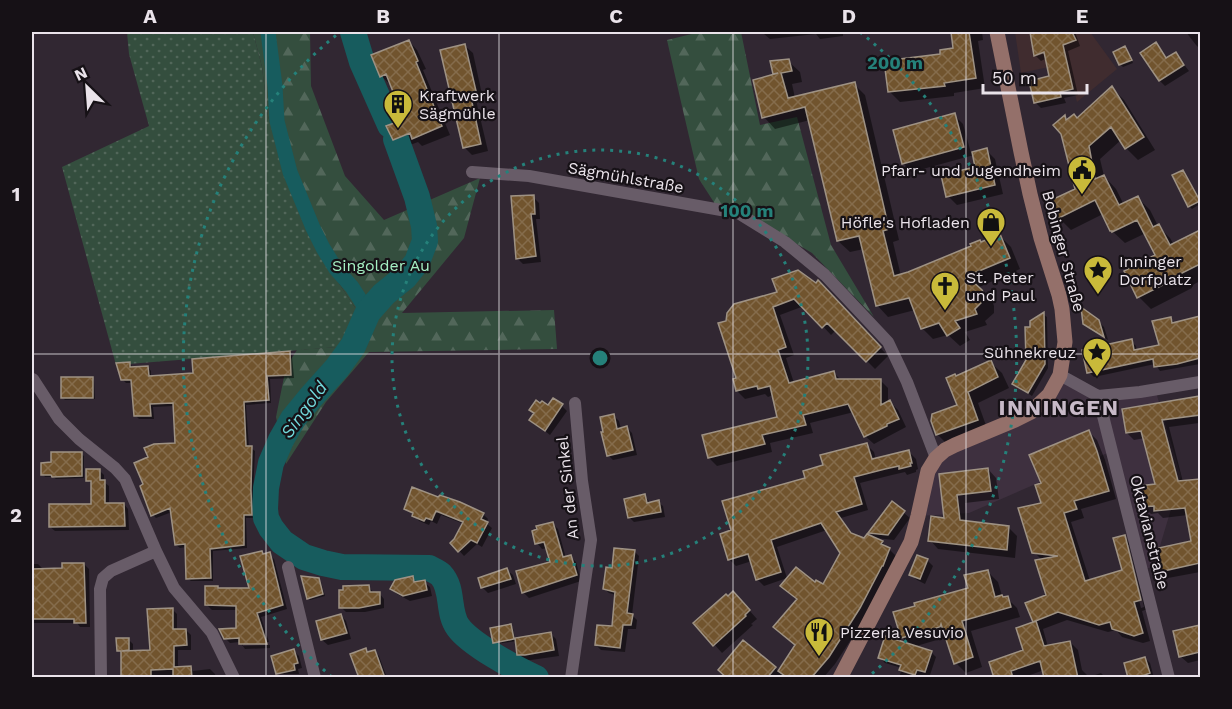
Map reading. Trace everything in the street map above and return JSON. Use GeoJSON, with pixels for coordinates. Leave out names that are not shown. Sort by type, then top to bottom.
{"type":"FeatureCollection","features":[{"type":"Feature","properties":{"kind":"main road","name":"Bobinger Straße"},"geometry":{"type":"LineString","coordinates":[[936,458],[955,445],[1031,412],[1049,394],[1060,375],[1065,342],[1059,295],[1041,238],[997,32]]}},
{"type":"Feature","properties":{"kind":"main road"},"geometry":{"type":"LineString","coordinates":[[840,678],[911,542],[928,471],[936,458]]}},
{"type":"Feature","properties":{"kind":"street","name":"Sägmühlstraße"},"geometry":{"type":"LineString","coordinates":[[472,172],[529,176],[738,213],[784,242],[825,275],[888,342],[907,382],[936,458]]}},
{"type":"Feature","properties":{"kind":"street"},"geometry":{"type":"LineString","coordinates":[[1060,375],[1098,396],[1200,382]]}},
{"type":"Feature","properties":{"kind":"street"},"geometry":{"type":"LineString","coordinates":[[33,379],[59,419],[125,479],[174,588],[212,633],[234,678]]}},
{"type":"Feature","properties":{"kind":"street","name":"Oktavianstraße"},"geometry":{"type":"LineString","coordinates":[[1098,396],[1169,678]]}},
{"type":"Feature","properties":{"kind":"street","name":"An der Sinkel"},"geometry":{"type":"LineString","coordinates":[[571,678],[591,540],[582,481],[575,403]]}},
{"type":"Feature","properties":{"kind":"street"},"geometry":{"type":"LineString","coordinates":[[101,678],[100,589],[104,578],[111,571],[156,551]]}},
{"type":"Feature","properties":{"kind":"street"},"geometry":{"type":"LineString","coordinates":[[288,567],[315,678]]}},
{"type":"Feature","properties":{"kind":"shaded area"},"geometry":{"type":"Polygon","coordinates":[[[1015,32],[1090,32],[1117,69],[1077,102],[1067,63],[1021,73],[1015,32]]]}},
{"type":"Feature","properties":{"kind":"shaded area"},"geometry":{"type":"Polygon","coordinates":[[[1060,375],[1098,396],[1155,389],[1181,476],[1154,566],[1143,570],[1112,451],[969,513],[918,516],[931,464],[1015,420],[1060,375]]]}},
{"type":"Feature","properties":{"kind":"green space"},"geometry":{"type":"Polygon","coordinates":[[[127,32],[253,32],[262,67],[268,116],[286,176],[318,252],[362,318],[350,346],[116,365],[62,167],[149,126],[129,54],[127,32]]]}},
{"type":"Feature","properties":{"kind":"green space","name":"Singolder Au"},"geometry":{"type":"Polygon","coordinates":[[[253,32],[310,32],[311,86],[345,176],[384,220],[480,178],[464,238],[402,313],[554,310],[557,349],[369,352],[326,402],[286,464],[276,417],[286,367],[297,350],[350,346],[362,318],[318,252],[286,176],[268,116],[262,67],[253,32]]]}},
{"type":"Feature","properties":{"kind":"green space"},"geometry":{"type":"Polygon","coordinates":[[[700,32],[741,32],[760,125],[797,117],[831,245],[874,317],[812,253],[743,212],[715,204],[699,179],[667,40],[700,32]]]}},
{"type":"Feature","properties":{"kind":"building"},"geometry":{"type":"Polygon","coordinates":[[[951,32],[969,32],[976,78],[944,83],[945,86],[888,92],[884,61],[940,54],[940,50],[953,48],[951,32]]]}},
{"type":"Feature","properties":{"kind":"building"},"geometry":{"type":"Polygon","coordinates":[[[1030,32],[1072,32],[1076,40],[1063,45],[1073,89],[1060,92],[1061,97],[1034,103],[1029,81],[1049,76],[1044,52],[1034,56],[1030,32]]]}},
{"type":"Feature","properties":{"kind":"building"},"geometry":{"type":"Polygon","coordinates":[[[409,40],[442,126],[412,139],[410,133],[393,140],[386,126],[394,123],[389,112],[399,107],[386,74],[380,77],[371,55],[409,40]]]}},
{"type":"Feature","properties":{"kind":"building"},"geometry":{"type":"Polygon","coordinates":[[[1156,42],[1166,58],[1176,52],[1184,65],[1159,81],[1140,53],[1156,42]]]}},
{"type":"Feature","properties":{"kind":"building"},"geometry":{"type":"Polygon","coordinates":[[[465,44],[476,91],[470,93],[481,144],[463,148],[440,50],[465,44]]]}},
{"type":"Feature","properties":{"kind":"building"},"geometry":{"type":"Polygon","coordinates":[[[1125,46],[1132,60],[1119,65],[1113,52],[1125,46]]]}},
{"type":"Feature","properties":{"kind":"building"},"geometry":{"type":"Polygon","coordinates":[[[789,59],[792,71],[781,73],[788,98],[855,82],[889,229],[883,231],[894,276],[1000,234],[1010,258],[967,276],[982,290],[983,301],[975,309],[977,314],[955,321],[960,328],[947,336],[939,323],[921,329],[909,298],[876,306],[859,236],[837,241],[805,107],[762,118],[753,80],[778,73],[773,74],[770,61],[789,59]]]}},
{"type":"Feature","properties":{"kind":"building"},"geometry":{"type":"Polygon","coordinates":[[[1112,86],[1144,137],[1125,149],[1111,127],[1089,146],[1095,179],[1104,175],[1119,205],[1138,196],[1153,227],[1159,224],[1170,245],[1200,230],[1200,264],[1137,298],[1124,271],[1155,255],[1137,220],[1112,232],[1095,200],[1057,219],[1049,201],[1075,189],[1061,134],[1053,125],[1065,115],[1066,120],[1074,114],[1077,118],[1112,86]]]}},
{"type":"Feature","properties":{"kind":"building"},"geometry":{"type":"Polygon","coordinates":[[[955,113],[964,147],[902,164],[893,130],[955,113]]]}},
{"type":"Feature","properties":{"kind":"building"},"geometry":{"type":"Polygon","coordinates":[[[987,148],[995,185],[946,197],[941,175],[975,167],[972,152],[987,148]]]}},
{"type":"Feature","properties":{"kind":"building"},"geometry":{"type":"Polygon","coordinates":[[[1183,170],[1200,201],[1188,207],[1172,175],[1183,170]]]}},
{"type":"Feature","properties":{"kind":"building"},"geometry":{"type":"Polygon","coordinates":[[[534,195],[535,214],[531,214],[536,256],[516,259],[511,196],[534,195]]]}},
{"type":"Feature","properties":{"kind":"building"},"geometry":{"type":"Polygon","coordinates":[[[798,270],[816,283],[818,280],[881,347],[866,362],[827,323],[822,328],[794,299],[773,307],[786,347],[778,350],[789,383],[834,371],[836,379],[881,379],[881,405],[890,400],[899,419],[864,437],[848,404],[803,415],[806,425],[762,435],[765,444],[708,458],[702,435],[777,417],[770,386],[758,389],[757,386],[736,391],[733,379],[736,378],[718,323],[726,321],[727,313],[734,304],[777,292],[772,279],[798,270]]]}},
{"type":"Feature","properties":{"kind":"building"},"geometry":{"type":"Polygon","coordinates":[[[1081,307],[1099,320],[1104,337],[1083,324],[1081,307]]]}},
{"type":"Feature","properties":{"kind":"building"},"geometry":{"type":"Polygon","coordinates":[[[1044,312],[1045,364],[1028,393],[1012,384],[1026,360],[1025,327],[1030,327],[1030,321],[1044,312]]]}},
{"type":"Feature","properties":{"kind":"building"},"geometry":{"type":"Polygon","coordinates":[[[1200,316],[1200,358],[1154,367],[1153,359],[1087,373],[1082,350],[1132,339],[1134,350],[1159,345],[1152,321],[1171,317],[1172,323],[1200,316]]]}},
{"type":"Feature","properties":{"kind":"building"},"geometry":{"type":"Polygon","coordinates":[[[290,351],[291,375],[267,376],[269,400],[244,402],[246,446],[252,446],[252,515],[244,515],[244,545],[210,549],[211,578],[186,579],[185,544],[175,545],[170,508],[151,516],[140,486],[143,484],[134,463],[148,457],[144,448],[154,444],[175,443],[173,403],[150,404],[151,416],[134,416],[131,380],[121,380],[116,363],[130,362],[130,367],[148,366],[149,376],[193,373],[192,359],[290,351]]]}},
{"type":"Feature","properties":{"kind":"building"},"geometry":{"type":"Polygon","coordinates":[[[991,360],[998,377],[968,392],[978,420],[936,435],[931,421],[932,414],[957,405],[946,378],[955,374],[956,376],[991,360]]]}},
{"type":"Feature","properties":{"kind":"building"},"geometry":{"type":"Polygon","coordinates":[[[61,377],[93,377],[93,398],[61,398],[61,377]]]}},
{"type":"Feature","properties":{"kind":"building"},"geometry":{"type":"Polygon","coordinates":[[[1200,396],[1200,415],[1162,420],[1178,481],[1200,479],[1200,563],[1159,572],[1154,549],[1191,541],[1185,508],[1154,511],[1154,506],[1142,507],[1139,486],[1155,484],[1141,431],[1126,433],[1122,409],[1200,396]]]}},
{"type":"Feature","properties":{"kind":"building"},"geometry":{"type":"Polygon","coordinates":[[[553,398],[563,404],[545,431],[529,420],[534,413],[529,410],[536,400],[548,405],[553,398]]]}},
{"type":"Feature","properties":{"kind":"building"},"geometry":{"type":"Polygon","coordinates":[[[614,414],[617,429],[627,426],[633,450],[607,456],[600,417],[614,414]]]}},
{"type":"Feature","properties":{"kind":"building"},"geometry":{"type":"Polygon","coordinates":[[[1089,430],[1109,491],[1074,501],[1077,509],[1064,513],[1085,581],[1122,570],[1113,538],[1125,535],[1141,600],[1134,602],[1143,633],[1134,636],[1112,629],[1110,622],[1099,625],[1058,612],[1033,622],[1025,603],[1046,595],[1035,560],[1058,556],[1032,553],[1018,508],[1041,503],[1035,485],[1041,483],[1029,455],[1089,430]]]}},
{"type":"Feature","properties":{"kind":"building"},"geometry":{"type":"Polygon","coordinates":[[[867,443],[872,459],[909,450],[911,466],[899,469],[899,466],[854,477],[862,504],[836,512],[851,533],[864,538],[867,534],[883,541],[881,544],[890,548],[860,608],[829,657],[811,678],[788,678],[778,671],[795,645],[773,627],[797,599],[780,586],[796,567],[815,582],[816,580],[823,584],[840,553],[821,523],[771,540],[781,572],[756,580],[748,554],[728,560],[720,534],[731,530],[722,501],[805,478],[803,471],[823,465],[820,455],[867,443]]]}},
{"type":"Feature","properties":{"kind":"building"},"geometry":{"type":"Polygon","coordinates":[[[51,452],[82,452],[82,476],[41,475],[41,463],[51,462],[51,452]]]}},
{"type":"Feature","properties":{"kind":"building"},"geometry":{"type":"Polygon","coordinates":[[[988,468],[991,491],[957,495],[960,520],[1009,526],[1007,550],[928,541],[931,516],[944,518],[939,474],[988,468]]]}},
{"type":"Feature","properties":{"kind":"building"},"geometry":{"type":"Polygon","coordinates":[[[86,469],[100,469],[100,480],[105,480],[105,503],[124,503],[125,526],[49,527],[49,504],[91,504],[91,481],[86,481],[86,469]]]}},
{"type":"Feature","properties":{"kind":"building"},"geometry":{"type":"Polygon","coordinates":[[[412,487],[460,502],[484,513],[481,519],[488,522],[477,543],[471,540],[458,552],[450,543],[463,522],[436,511],[432,520],[426,518],[424,521],[412,516],[413,513],[404,509],[412,487]]]}},
{"type":"Feature","properties":{"kind":"building"},"geometry":{"type":"Polygon","coordinates":[[[645,494],[647,503],[659,500],[661,512],[628,518],[624,499],[645,494]]]}},
{"type":"Feature","properties":{"kind":"building"},"geometry":{"type":"Polygon","coordinates":[[[892,501],[905,511],[888,535],[868,533],[892,501]]]}},
{"type":"Feature","properties":{"kind":"building"},"geometry":{"type":"Polygon","coordinates":[[[553,522],[563,557],[571,555],[577,575],[522,593],[516,571],[550,562],[544,542],[535,544],[532,531],[537,529],[536,526],[553,522]]]}},
{"type":"Feature","properties":{"kind":"building"},"geometry":{"type":"Polygon","coordinates":[[[614,548],[635,550],[627,613],[633,614],[631,625],[623,625],[620,648],[595,645],[597,625],[612,626],[615,592],[603,589],[606,567],[612,568],[614,548]]]}},
{"type":"Feature","properties":{"kind":"building"},"geometry":{"type":"Polygon","coordinates":[[[262,551],[263,554],[270,552],[283,605],[257,613],[267,644],[239,644],[239,638],[224,639],[219,629],[236,628],[236,606],[205,605],[205,586],[249,588],[240,556],[262,551]]]}},
{"type":"Feature","properties":{"kind":"building"},"geometry":{"type":"Polygon","coordinates":[[[917,555],[928,559],[920,579],[909,575],[917,555]]]}},
{"type":"Feature","properties":{"kind":"building"},"geometry":{"type":"Polygon","coordinates":[[[62,563],[84,563],[86,623],[74,623],[74,619],[32,619],[32,569],[62,568],[62,563]]]}},
{"type":"Feature","properties":{"kind":"building"},"geometry":{"type":"Polygon","coordinates":[[[507,568],[511,579],[481,588],[478,578],[507,568]]]}},
{"type":"Feature","properties":{"kind":"building"},"geometry":{"type":"Polygon","coordinates":[[[988,570],[995,597],[1008,596],[1011,607],[962,621],[973,657],[954,664],[941,624],[940,627],[901,638],[893,612],[915,606],[914,603],[968,588],[964,575],[988,570]]]}},
{"type":"Feature","properties":{"kind":"building"},"geometry":{"type":"Polygon","coordinates":[[[301,576],[319,578],[323,594],[307,599],[301,576]]]}},
{"type":"Feature","properties":{"kind":"building"},"geometry":{"type":"Polygon","coordinates":[[[413,576],[414,582],[425,580],[427,590],[403,596],[390,589],[395,580],[413,576]]]}},
{"type":"Feature","properties":{"kind":"building"},"geometry":{"type":"Polygon","coordinates":[[[369,585],[370,592],[380,592],[380,604],[359,608],[339,608],[339,590],[343,590],[343,586],[369,585]]]}},
{"type":"Feature","properties":{"kind":"building"},"geometry":{"type":"Polygon","coordinates":[[[733,591],[750,610],[713,646],[693,623],[726,594],[728,596],[733,591]]]}},
{"type":"Feature","properties":{"kind":"building"},"geometry":{"type":"Polygon","coordinates":[[[173,608],[173,629],[186,629],[187,645],[174,646],[174,667],[191,666],[192,678],[173,678],[173,669],[151,670],[151,678],[121,678],[121,651],[117,651],[116,638],[129,638],[129,650],[122,651],[150,650],[147,609],[173,608]]]}},
{"type":"Feature","properties":{"kind":"building"},"geometry":{"type":"Polygon","coordinates":[[[341,614],[347,633],[321,640],[316,621],[341,614]]]}},
{"type":"Feature","properties":{"kind":"building"},"geometry":{"type":"Polygon","coordinates":[[[1036,621],[1044,646],[1070,641],[1078,678],[1044,678],[1040,661],[1011,671],[1013,678],[994,678],[989,662],[1023,650],[1016,628],[1036,621]]]}},
{"type":"Feature","properties":{"kind":"building"},"geometry":{"type":"Polygon","coordinates":[[[511,624],[514,639],[493,643],[490,628],[511,624]]]}},
{"type":"Feature","properties":{"kind":"building"},"geometry":{"type":"Polygon","coordinates":[[[1200,625],[1200,652],[1179,657],[1173,631],[1200,625]]]}},
{"type":"Feature","properties":{"kind":"building"},"geometry":{"type":"Polygon","coordinates":[[[551,632],[554,650],[517,655],[515,638],[551,632]]]}},
{"type":"Feature","properties":{"kind":"building"},"geometry":{"type":"Polygon","coordinates":[[[885,636],[932,651],[925,672],[917,670],[915,675],[899,670],[901,665],[878,658],[885,636]]]}},
{"type":"Feature","properties":{"kind":"building"},"geometry":{"type":"Polygon","coordinates":[[[743,640],[776,667],[767,678],[727,678],[718,670],[743,640]]]}},
{"type":"Feature","properties":{"kind":"building"},"geometry":{"type":"Polygon","coordinates":[[[366,648],[367,652],[375,650],[385,678],[359,678],[350,654],[366,648]]]}},
{"type":"Feature","properties":{"kind":"building"},"geometry":{"type":"Polygon","coordinates":[[[294,649],[298,663],[294,664],[295,670],[276,674],[271,656],[294,649]]]}},
{"type":"Feature","properties":{"kind":"building"},"geometry":{"type":"Polygon","coordinates":[[[1145,657],[1150,673],[1137,678],[1128,678],[1124,663],[1145,657]]]}},
{"type":"Feature","properties":{"kind":"waterway"},"geometry":{"type":"LineString","coordinates":[[268,32],[277,121],[290,172],[323,248],[368,312]]}},
{"type":"Feature","properties":{"kind":"waterway","name":"Singold"},"geometry":{"type":"LineString","coordinates":[[353,32],[362,62],[390,125]]}},
{"type":"Feature","properties":{"kind":"waterway","name":"Singold"},"geometry":{"type":"LineString","coordinates":[[396,139],[417,197],[425,241],[417,262],[405,277],[384,294],[368,312],[353,346],[293,419],[271,463],[266,488],[266,518],[282,542],[304,557],[342,567],[429,568],[437,572],[448,587],[455,621],[464,634],[494,656],[536,678]]}},
{"type":"Feature","properties":{"kind":"place","name":"Kraftwerk Sägmühle"},"geometry":{"type":"Point","coordinates":[398,130]}},
{"type":"Feature","properties":{"kind":"place","name":"Pfarr- und Jugendheim"},"geometry":{"type":"Point","coordinates":[1082,196]}},
{"type":"Feature","properties":{"kind":"place","name":"Höfle's Hofladen"},"geometry":{"type":"Point","coordinates":[991,248]}},
{"type":"Feature","properties":{"kind":"place","name":"Inninger Dorfplatz"},"geometry":{"type":"Point","coordinates":[1098,296]}},
{"type":"Feature","properties":{"kind":"place","name":"St. Peter und Paul"},"geometry":{"type":"Point","coordinates":[945,312]}},
{"type":"Feature","properties":{"kind":"place","name":"Sühnekreuz"},"geometry":{"type":"Point","coordinates":[1097,378]}},
{"type":"Feature","properties":{"kind":"place","name":"Pizzeria Vesuvio"},"geometry":{"type":"Point","coordinates":[819,658]}},
{"type":"Feature","properties":{"kind":"district","name":"INNINGEN"},"geometry":{"type":"Point","coordinates":[1059,407]}}]}
